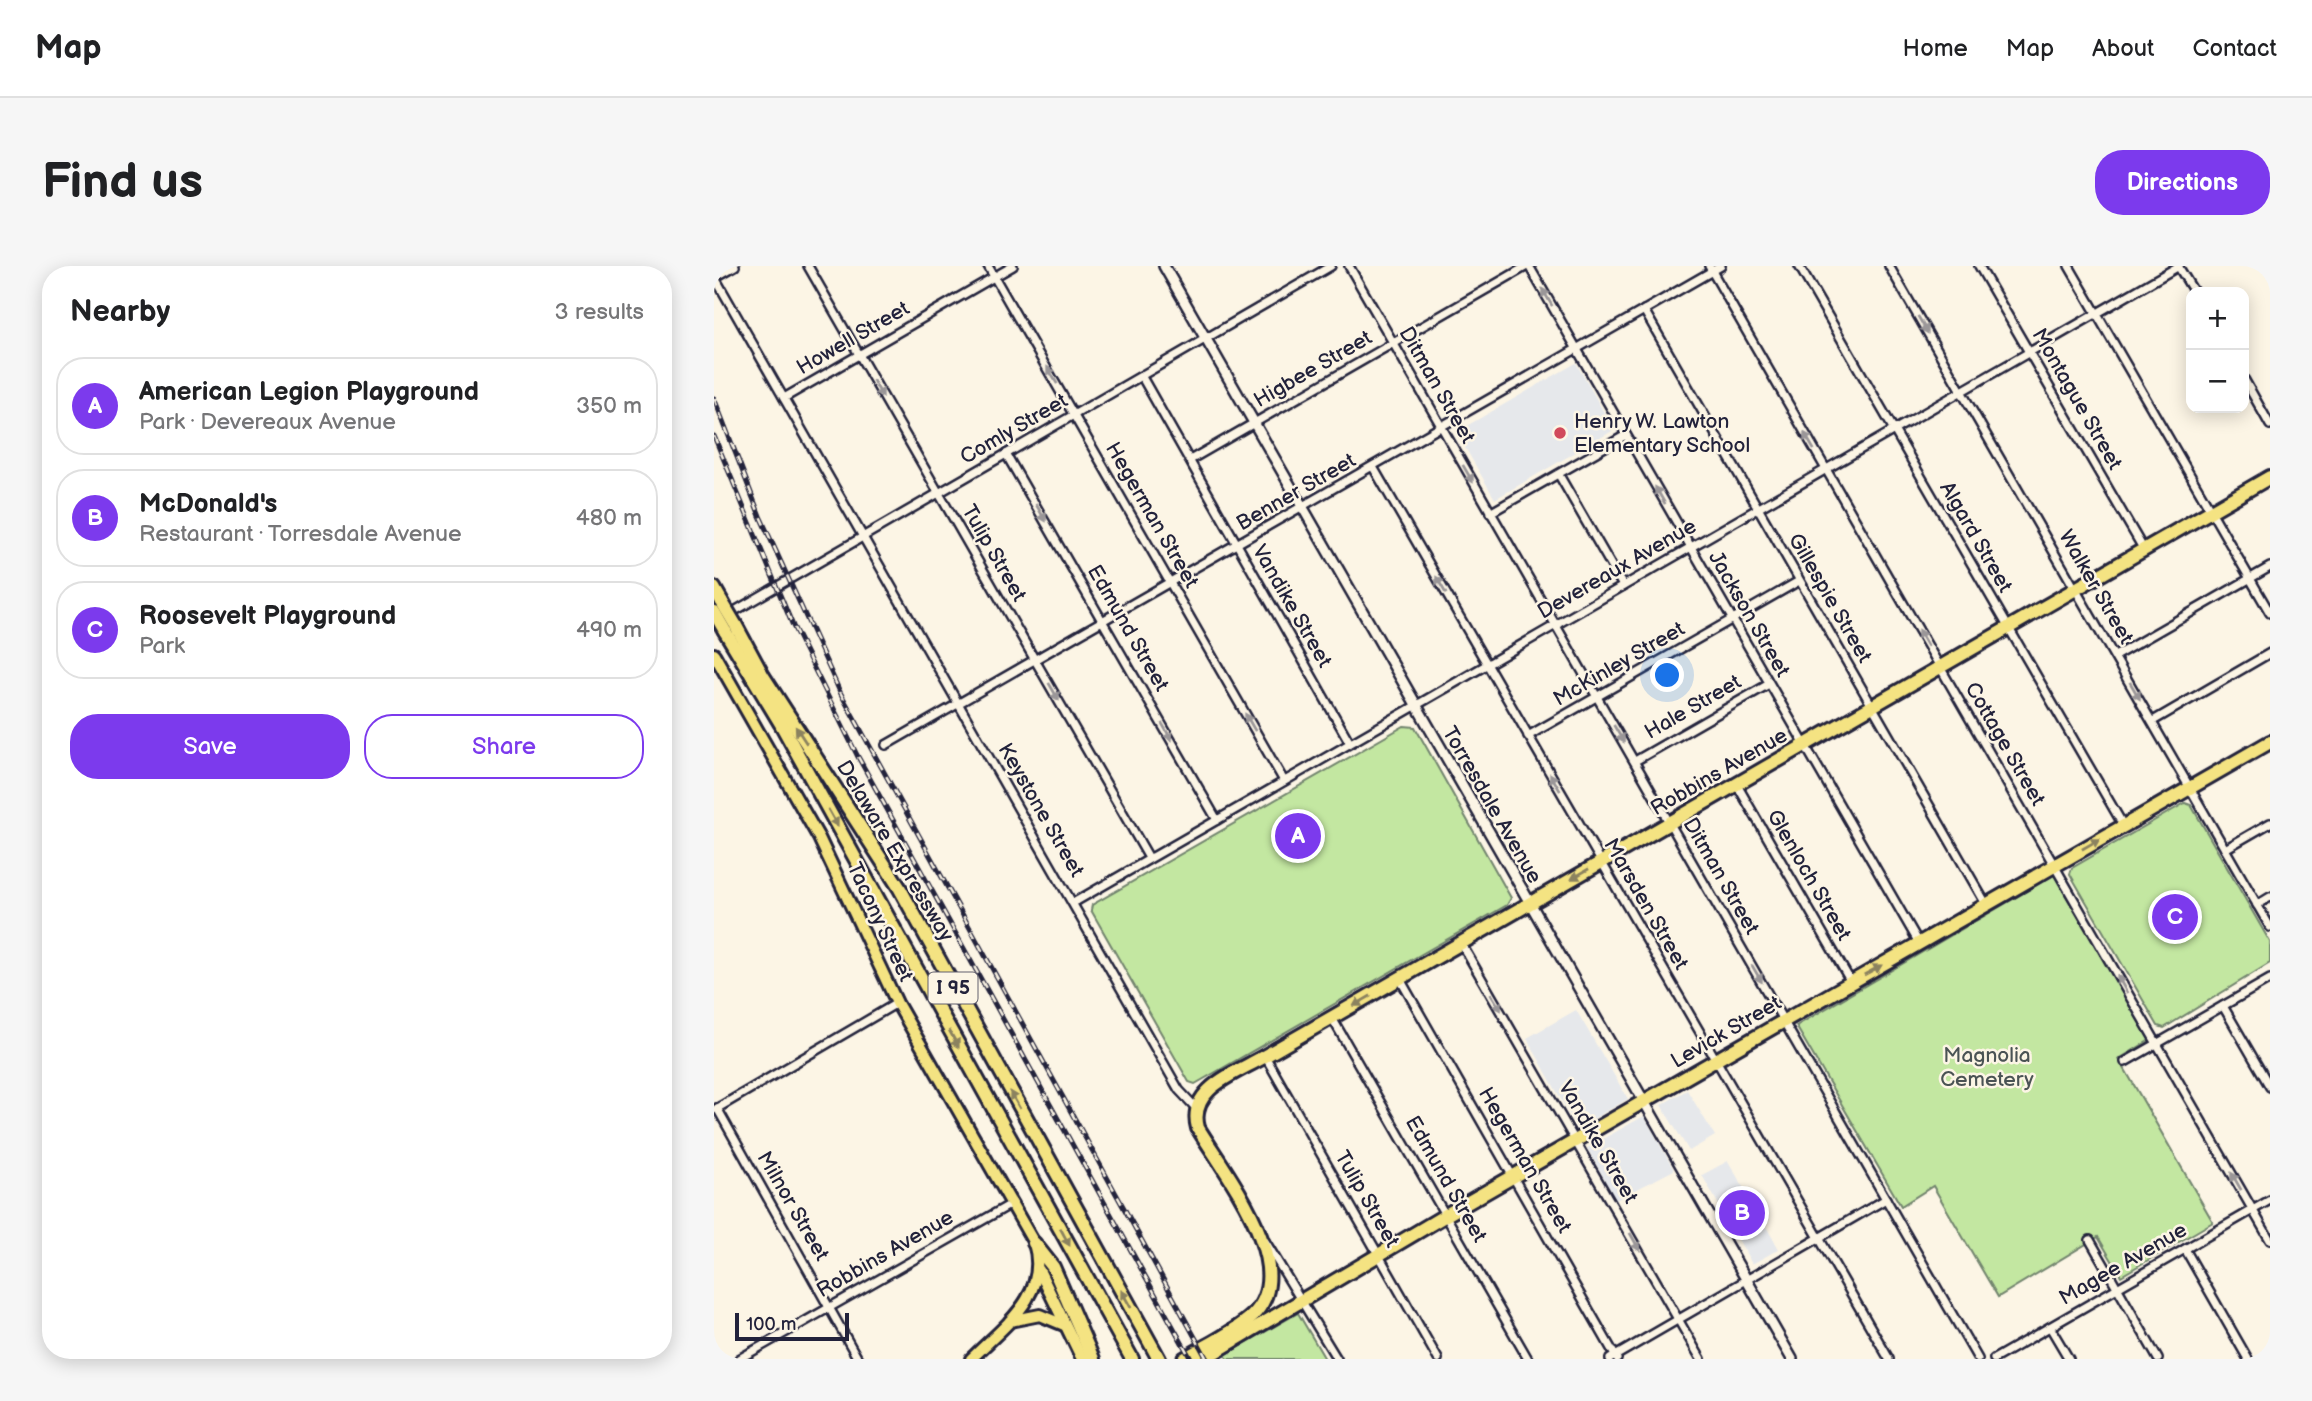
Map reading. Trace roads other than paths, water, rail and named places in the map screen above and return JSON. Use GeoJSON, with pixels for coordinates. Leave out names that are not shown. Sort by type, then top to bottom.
{"type":"FeatureCollection","features":[{"type":"Feature","properties":{"kind":"highway","name":"Robbins Avenue"},"geometry":{"type":"LineString","coordinates":[[1195,1108],[1203,1094],[1265,1056],[2270,477]]}},
{"type":"Feature","properties":{"kind":"highway","name":"Delaware Expressway"},"geometry":{"type":"LineString","coordinates":[[714,588],[718,607],[781,724],[1132,1359]]}},
{"type":"Feature","properties":{"kind":"highway","name":"Delaware Expressway"},"geometry":{"type":"LineString","coordinates":[[730,628],[764,676],[899,887],[1158,1359]]}},
{"type":"Feature","properties":{"kind":"highway","name":"Levick Street"},"geometry":{"type":"LineString","coordinates":[[1203,1359],[1302,1298],[2270,742]]}},
{"type":"Feature","properties":{"kind":"highway","name":"Keystone Street"},"geometry":{"type":"LineString","coordinates":[[1195,1108],[1198,1128],[1261,1234]]}},
{"type":"Feature","properties":{"kind":"highway"},"geometry":{"type":"LineString","coordinates":[[1184,1359],[1247,1320],[1259,1308],[1267,1290],[1270,1271],[1261,1234]]}},
{"type":"Feature","properties":{"kind":"highway"},"geometry":{"type":"LineString","coordinates":[[1034,1243],[1053,1267],[1093,1359]]}},
{"type":"Feature","properties":{"kind":"main road","name":"Tacony Street"},"geometry":{"type":"LineString","coordinates":[[714,654],[819,838],[897,1003],[1014,1202],[1034,1243],[1040,1270],[1082,1359]]}},
{"type":"Feature","properties":{"kind":"main road"},"geometry":{"type":"LineString","coordinates":[[971,1359],[1030,1296],[1040,1270]]}},
{"type":"Feature","properties":{"kind":"main road"},"geometry":{"type":"LineString","coordinates":[[1007,1322],[1040,1315],[1053,1318],[1067,1327]]}},
{"type":"Feature","properties":{"kind":"street"},"geometry":{"type":"LineString","coordinates":[[714,277],[735,266]]}},
{"type":"Feature","properties":{"kind":"street","name":"Tulip Street"},"geometry":{"type":"LineString","coordinates":[[808,266],[1149,859]]}},
{"type":"Feature","properties":{"kind":"street","name":"Hegerman Street"},"geometry":{"type":"LineString","coordinates":[[988,266],[1284,781]]}},
{"type":"Feature","properties":{"kind":"street","name":"Howell Street"},"geometry":{"type":"LineString","coordinates":[[784,398],[1013,266]]}},
{"type":"Feature","properties":{"kind":"street","name":"Torresdale Avenue"},"geometry":{"type":"LineString","coordinates":[[1164,266],[1792,1359]]}},
{"type":"Feature","properties":{"kind":"street","name":"Comly Street"},"geometry":{"type":"LineString","coordinates":[[714,623],[1332,266]]}},
{"type":"Feature","properties":{"kind":"street","name":"Ditman Street"},"geometry":{"type":"LineString","coordinates":[[1349,266],[1978,1359]]}},
{"type":"Feature","properties":{"kind":"street","name":"Higbee Street"},"geometry":{"type":"LineString","coordinates":[[1190,460],[1528,266]]}},
{"type":"Feature","properties":{"kind":"street","name":"Jackson Street"},"geometry":{"type":"LineString","coordinates":[[1528,266],[1919,943]]}},
{"type":"Feature","properties":{"kind":"street","name":"Benner Street"},"geometry":{"type":"LineString","coordinates":[[886,745],[1577,350],[1710,269],[1721,266]]}},
{"type":"Feature","properties":{"kind":"street","name":"Algard Street"},"geometry":{"type":"LineString","coordinates":[[1799,266],[2123,825]]}},
{"type":"Feature","properties":{"kind":"street","name":"Walker Street"},"geometry":{"type":"LineString","coordinates":[[1889,266],[2270,927]]}},
{"type":"Feature","properties":{"kind":"street","name":"Montague Street"},"geometry":{"type":"LineString","coordinates":[[1979,266],[2144,550]]}},
{"type":"Feature","properties":{"kind":"street"},"geometry":{"type":"LineString","coordinates":[[2069,266],[2270,613]]}},
{"type":"Feature","properties":{"kind":"street"},"geometry":{"type":"LineString","coordinates":[[2179,266],[2191,287]]}},
{"type":"Feature","properties":{"kind":"street","name":"Devereaux Avenue"},"geometry":{"type":"LineString","coordinates":[[1073,904],[2179,266]]}},
{"type":"Feature","properties":{"kind":"street","name":"Cottage Street"},"geometry":{"type":"LineString","coordinates":[[1710,269],[2270,1240]]}},
{"type":"Feature","properties":{"kind":"street","name":"Keystone Street"},"geometry":{"type":"LineString","coordinates":[[714,277],[1179,1090],[1195,1108]]}},
{"type":"Feature","properties":{"kind":"street","name":"Gillespie Street"},"geometry":{"type":"LineString","coordinates":[[1644,310],[1986,904]]}},
{"type":"Feature","properties":{"kind":"street","name":"Vandike Street"},"geometry":{"type":"LineString","coordinates":[[1142,377],[1350,743]]}},
{"type":"Feature","properties":{"kind":"street"},"geometry":{"type":"LineString","coordinates":[[2249,388],[2270,425]]}},
{"type":"Feature","properties":{"kind":"street"},"geometry":{"type":"LineString","coordinates":[[1490,513],[1626,435]]}},
{"type":"Feature","properties":{"kind":"street","name":"Edmund Street"},"geometry":{"type":"LineString","coordinates":[[1006,454],[1217,820]]}},
{"type":"Feature","properties":{"kind":"street","name":"Marsden Street"},"geometry":{"type":"LineString","coordinates":[[1373,467],[1889,1359]]}},
{"type":"Feature","properties":{"kind":"street"},"geometry":{"type":"LineString","coordinates":[[1559,475],[1623,586]]}},
{"type":"Feature","properties":{"kind":"street"},"geometry":{"type":"LineString","coordinates":[[2115,656],[2270,567]]}},
{"type":"Feature","properties":{"kind":"street","name":"McKinley Street"},"geometry":{"type":"LineString","coordinates":[[1528,736],[1799,581]]}},
{"type":"Feature","properties":{"kind":"street"},"geometry":{"type":"LineString","coordinates":[[2153,721],[2270,653]]}},
{"type":"Feature","properties":{"kind":"street","name":"Hale Street"},"geometry":{"type":"LineString","coordinates":[[1635,761],[1769,684]]}},
{"type":"Feature","properties":{"kind":"street","name":"Glenloch Street"},"geometry":{"type":"LineString","coordinates":[[1737,785],[1851,982]]}},
{"type":"Feature","properties":{"kind":"street"},"geometry":{"type":"LineString","coordinates":[[2225,849],[2270,823]]}},
{"type":"Feature","properties":{"kind":"street"},"geometry":{"type":"LineString","coordinates":[[2257,905],[2270,897]]}},
{"type":"Feature","properties":{"kind":"street","name":"Vandike Street"},"geometry":{"type":"LineString","coordinates":[[1461,943],[1701,1359]]}},
{"type":"Feature","properties":{"kind":"street","name":"Hegerman Street"},"geometry":{"type":"LineString","coordinates":[[1400,979],[1514,1176],[1614,1358]]}},
{"type":"Feature","properties":{"kind":"street"},"geometry":{"type":"LineString","coordinates":[[2125,1062],[2270,979]]}},
{"type":"Feature","properties":{"kind":"street"},"geometry":{"type":"LineString","coordinates":[[716,1109],[897,1003]]}},
{"type":"Feature","properties":{"kind":"street"},"geometry":{"type":"LineString","coordinates":[[2223,1006],[2270,1087]]}},
{"type":"Feature","properties":{"kind":"street","name":"Edmund Street"},"geometry":{"type":"LineString","coordinates":[[1332,1018],[1528,1359]]}},
{"type":"Feature","properties":{"kind":"street","name":"Tulip Street"},"geometry":{"type":"LineString","coordinates":[[1265,1056],[1438,1359]]}},
{"type":"Feature","properties":{"kind":"street","name":"Milnor Street"},"geometry":{"type":"LineString","coordinates":[[716,1109],[831,1307],[858,1359]]}},
{"type":"Feature","properties":{"kind":"street"},"geometry":{"type":"LineString","coordinates":[[1614,1358],[1886,1199]]}},
{"type":"Feature","properties":{"kind":"street","name":"Magee Avenue"},"geometry":{"type":"LineString","coordinates":[[1994,1359],[2270,1200]]}},
{"type":"Feature","properties":{"kind":"street","name":"Robbins Avenue"},"geometry":{"type":"LineString","coordinates":[[739,1359],[1014,1202]]}},
{"type":"Feature","properties":{"kind":"street","name":"Keystone Street"},"geometry":{"type":"LineString","coordinates":[[1261,1234],[1302,1298],[1336,1359]]}},
{"type":"Feature","properties":{"kind":"street"},"geometry":{"type":"LineString","coordinates":[[2090,1240],[2158,1359]]}},
{"type":"Feature","properties":{"kind":"street"},"geometry":{"type":"LineString","coordinates":[[2185,1249],[2248,1359]]}},
{"type":"Feature","properties":{"kind":"street"},"geometry":{"type":"LineString","coordinates":[[2050,1327],[2069,1359]]}},
{"type":"Feature","properties":{"kind":"railway"},"geometry":{"type":"LineString","coordinates":[[714,398],[760,516],[840,692],[1207,1359]]}},
{"type":"Feature","properties":{"kind":"railway"},"geometry":{"type":"LineString","coordinates":[[714,436],[793,626],[857,755],[1191,1359]]}},
{"type":"Feature","properties":{"kind":"place","name":"Henry W. Lawton Elementary School"},"geometry":{"type":"Point","coordinates":[1560,433]}},
{"type":"Feature","properties":{"kind":"place","name":"American Legion Playground"},"geometry":{"type":"Point","coordinates":[1298,836]}},
{"type":"Feature","properties":{"kind":"place","name":"Roosevelt Playground"},"geometry":{"type":"Point","coordinates":[2175,917]}},
{"type":"Feature","properties":{"kind":"place","name":"McDonald's"},"geometry":{"type":"Point","coordinates":[1742,1213]}},
{"type":"Feature","properties":{"kind":"park label","name":"Magnolia Cemetery"},"geometry":{"type":"Point","coordinates":[1987,1067]}}]}
